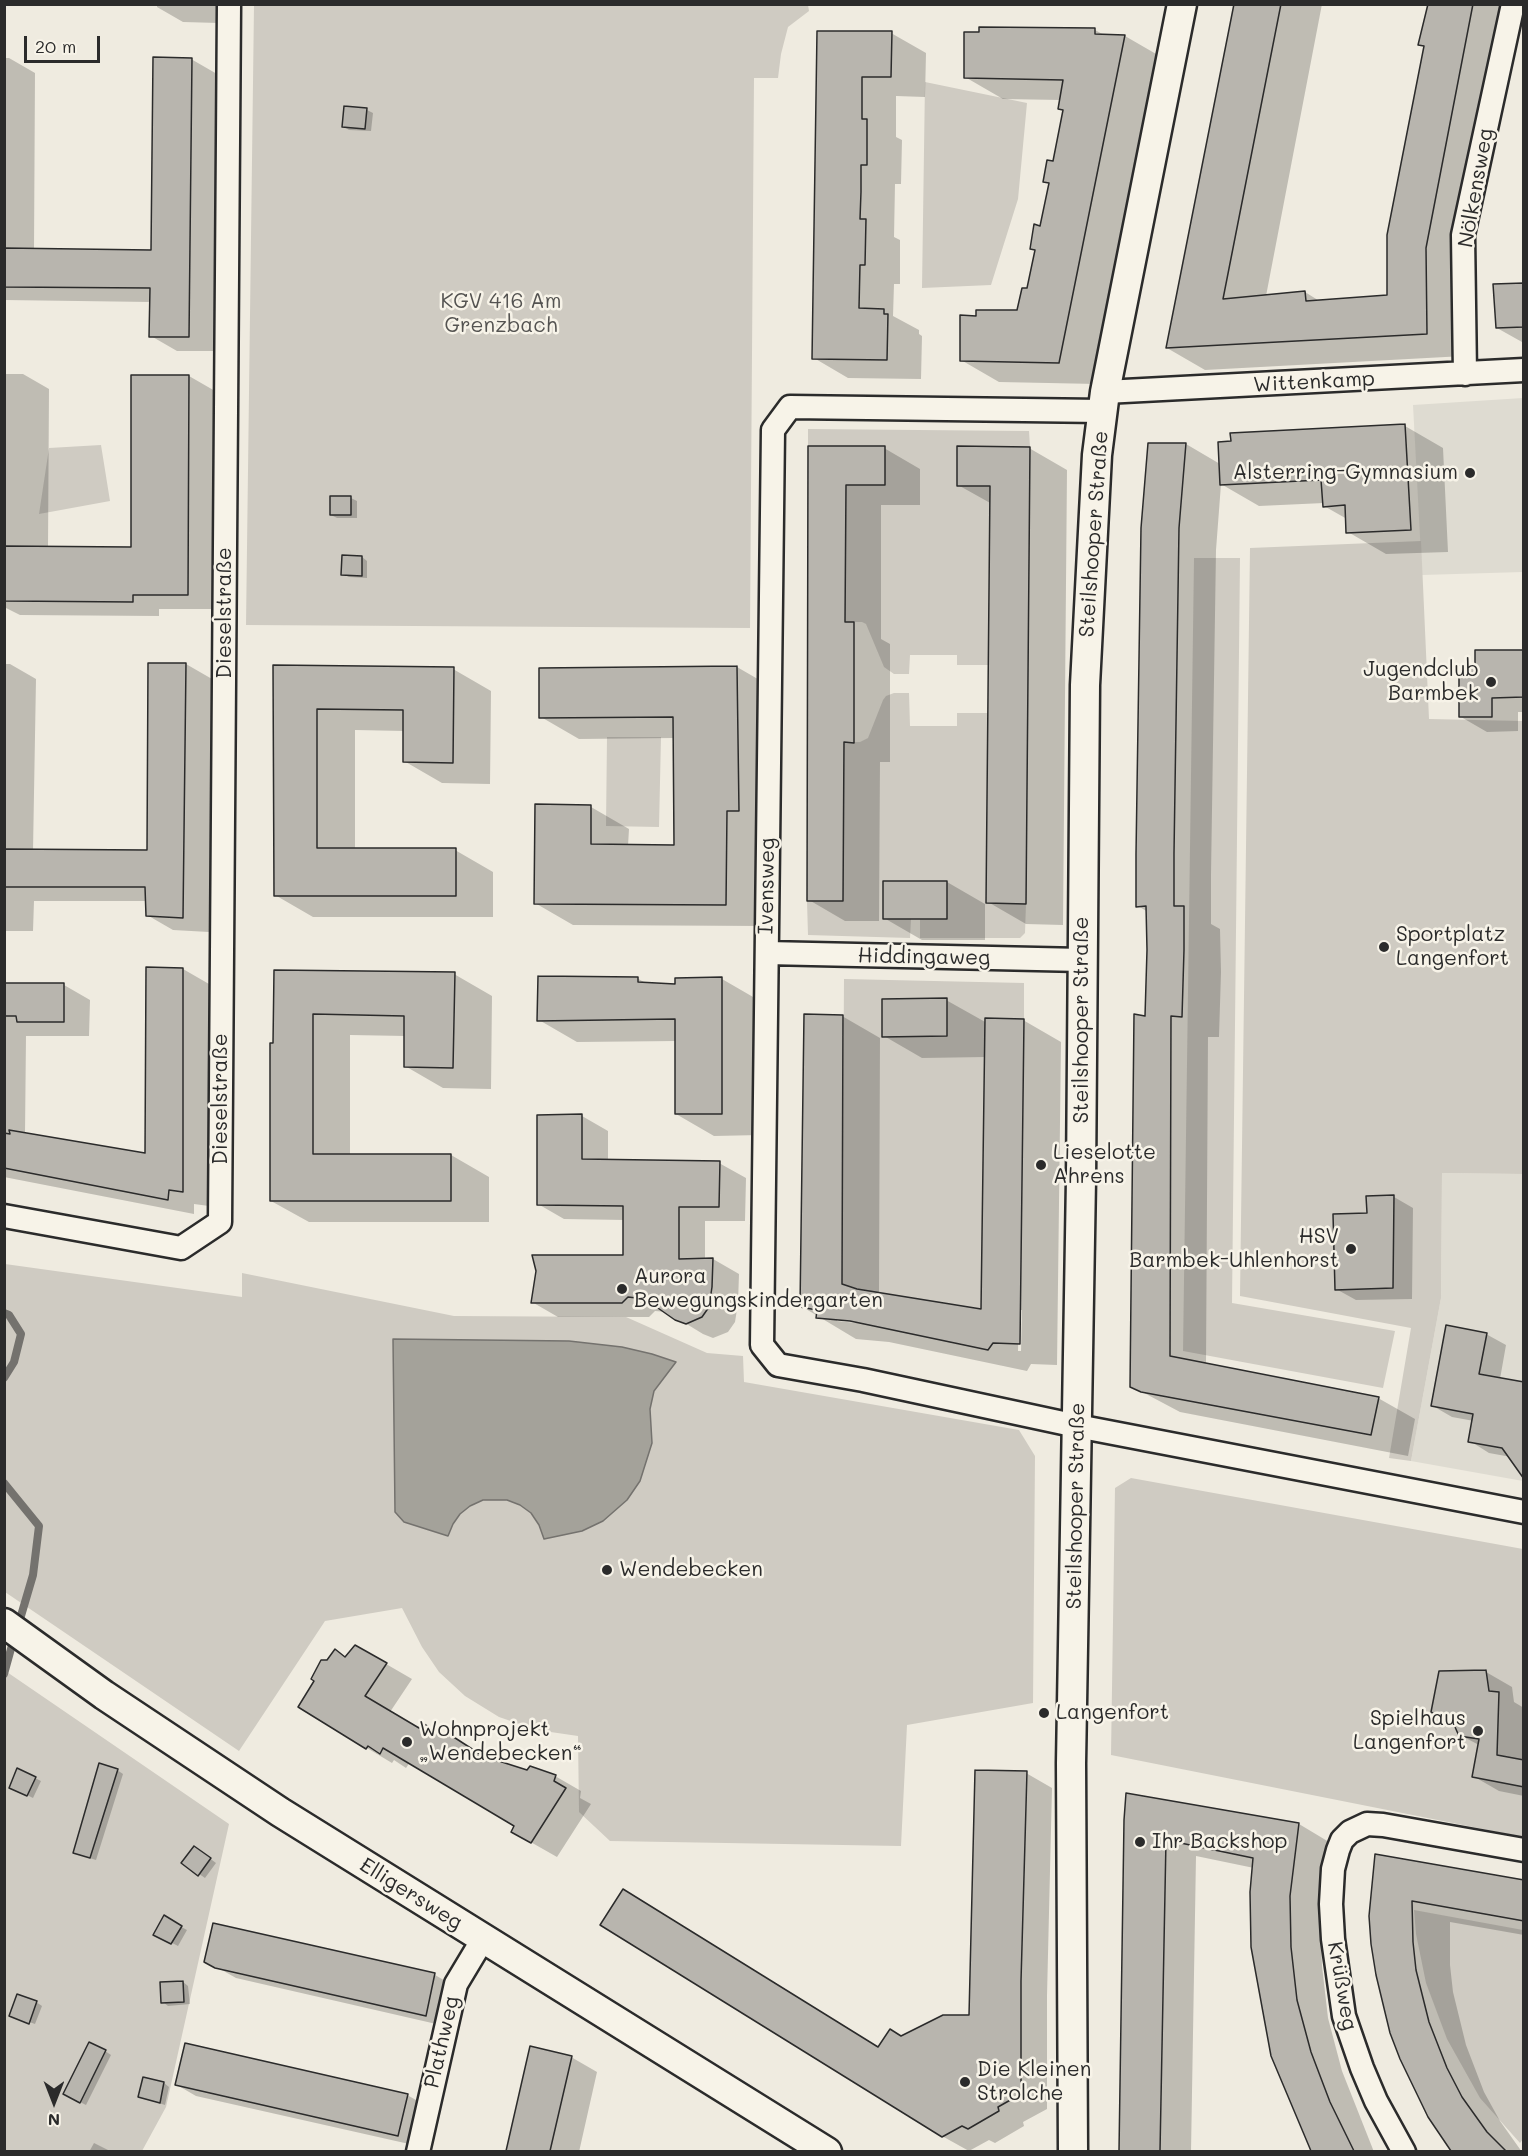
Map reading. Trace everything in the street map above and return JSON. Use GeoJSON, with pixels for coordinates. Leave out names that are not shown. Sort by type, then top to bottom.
{"type":"FeatureCollection","features":[{"type":"Feature","properties":{"kind":"street","name":"Dieselstraße"},"geometry":{"type":"LineString","coordinates":[[4,1216],[181,1248],[220,1222],[229,4]]}},
{"type":"Feature","properties":{"kind":"street","name":"Steilshooper Straße"},"geometry":{"type":"LineString","coordinates":[[1073,2151],[1071,1763],[1085,685],[1096,455],[1104,402],[1182,4]]}},
{"type":"Feature","properties":{"kind":"street","name":"Nölkensweg"},"geometry":{"type":"LineString","coordinates":[[1464,374],[1463,235],[1513,4]]}},
{"type":"Feature","properties":{"kind":"street","name":"Wittenkamp"},"geometry":{"type":"LineString","coordinates":[[790,407],[1104,402],[1524,370]]}},
{"type":"Feature","properties":{"kind":"street","name":"Ivensweg"},"geometry":{"type":"LineString","coordinates":[[790,407],[773,430],[762,1345],[778,1365],[863,1380],[1077,1426]]}},
{"type":"Feature","properties":{"kind":"street","name":"Hiddingaweg"},"geometry":{"type":"LineString","coordinates":[[766,953],[1082,960]]}},
{"type":"Feature","properties":{"kind":"street"},"geometry":{"type":"LineString","coordinates":[[1077,1426],[1524,1512]]}},
{"type":"Feature","properties":{"kind":"street","name":"Elligersweg"},"geometry":{"type":"LineString","coordinates":[[4,1623],[104,1695],[280,1812],[827,2151]]}},
{"type":"Feature","properties":{"kind":"street","name":"Krüßweg"},"geometry":{"type":"LineString","coordinates":[[1404,2151],[1376,2101],[1351,2040],[1344,2016],[1333,1939],[1331,1904],[1338,1850],[1342,1840],[1350,1832],[1367,1824],[1524,1850]]}},
{"type":"Feature","properties":{"kind":"street","name":"Plathweg"},"geometry":{"type":"LineString","coordinates":[[418,2151],[456,1984],[483,1939]]}},
{"type":"Feature","properties":{"kind":"shaded area","name":"Alsterring-Gymnasium"},"geometry":{"type":"Polygon","coordinates":[[[1523,398],[1523,572],[1422,575],[1413,405],[1523,398]]]}},
{"type":"Feature","properties":{"kind":"shaded area"},"geometry":{"type":"Polygon","coordinates":[[[1442,1173],[1523,1174],[1523,1481],[1411,1461],[1441,1298],[1442,1173]]]}},
{"type":"Feature","properties":{"kind":"shaded area"},"geometry":{"type":"Polygon","coordinates":[[[393,1339],[569,1341],[622,1347],[676,1362],[654,1391],[650,1409],[652,1443],[640,1481],[627,1500],[603,1521],[582,1531],[544,1539],[531,1513],[507,1500],[483,1500],[470,1506],[460,1514],[448,1536],[404,1522],[395,1512],[393,1339]]]}},
{"type":"Feature","properties":{"kind":"green space","name":"KGV 416 Am Grenzbach"},"geometry":{"type":"Polygon","coordinates":[[[254,5],[808,5],[809,11],[788,27],[778,78],[754,78],[750,628],[246,625],[254,5]]]}},
{"type":"Feature","properties":{"kind":"green space"},"geometry":{"type":"Polygon","coordinates":[[[925,82],[1027,103],[1018,199],[991,285],[922,288],[925,82]]]}},
{"type":"Feature","properties":{"kind":"green space"},"geometry":{"type":"Polygon","coordinates":[[[808,429],[1029,431],[1030,447],[957,447],[957,486],[990,486],[989,665],[957,665],[957,655],[910,655],[909,674],[894,674],[884,667],[866,624],[845,622],[808,446],[808,429]]]}},
{"type":"Feature","properties":{"kind":"green space"},"geometry":{"type":"Polygon","coordinates":[[[101,445],[110,501],[39,514],[49,448],[101,445]]]}},
{"type":"Feature","properties":{"kind":"green space","name":"Sportplatz Langenfort"},"geometry":{"type":"Polygon","coordinates":[[[1421,541],[1429,719],[1523,721],[1523,1174],[1442,1173],[1441,1298],[1411,1461],[1389,1458],[1411,1328],[1240,1296],[1250,548],[1421,541]]]}},
{"type":"Feature","properties":{"kind":"green space"},"geometry":{"type":"Polygon","coordinates":[[[1194,558],[1240,558],[1232,1303],[1395,1331],[1383,1388],[1183,1351],[1194,558]]]}},
{"type":"Feature","properties":{"kind":"green space"},"geometry":{"type":"Polygon","coordinates":[[[894,693],[909,693],[910,726],[957,726],[957,713],[988,713],[986,903],[1026,904],[1025,933],[1020,938],[920,938],[920,919],[947,918],[947,881],[883,881],[883,918],[911,919],[910,938],[808,935],[807,901],[843,900],[844,742],[860,742],[868,738],[883,700],[894,693]]]}},
{"type":"Feature","properties":{"kind":"green space"},"geometry":{"type":"Polygon","coordinates":[[[607,737],[661,737],[659,827],[606,826],[607,737]]]}},
{"type":"Feature","properties":{"kind":"green space"},"geometry":{"type":"Polygon","coordinates":[[[844,979],[1024,983],[1024,1019],[985,1018],[981,1309],[857,1289],[842,1284],[844,979]]]}},
{"type":"Feature","properties":{"kind":"green space"},"geometry":{"type":"Polygon","coordinates":[[[5,1264],[242,1297],[242,1273],[454,1316],[626,1317],[707,1353],[743,1356],[744,1382],[1019,1430],[1035,1456],[1033,1703],[907,1725],[901,1846],[610,1841],[579,1812],[578,1736],[537,1730],[499,1717],[465,1696],[439,1672],[422,1647],[402,1608],[325,1621],[239,1751],[5,1592],[5,1264]],[[394,1340],[453,1524],[470,1506],[495,1498],[520,1505],[531,1513],[539,1525],[652,1443],[650,1409],[654,1391],[675,1362],[622,1347],[569,1341],[394,1340]]]}},
{"type":"Feature","properties":{"kind":"green space"},"geometry":{"type":"Polygon","coordinates":[[[1131,1478],[1523,1549],[1523,1837],[1111,1755],[1115,1488],[1131,1478]]]}},
{"type":"Feature","properties":{"kind":"green space"},"geometry":{"type":"Polygon","coordinates":[[[4,1670],[229,1824],[166,2107],[142,2151],[5,2151],[4,1670]]]}},
{"type":"Feature","properties":{"kind":"green space"},"geometry":{"type":"Polygon","coordinates":[[[1414,1910],[1523,1930],[1524,2138],[1520,2143],[1480,2098],[1447,2039],[1426,1983],[1416,1934],[1414,1910]]]}},
{"type":"Feature","properties":{"kind":"building"},"geometry":{"type":"Polygon","coordinates":[[[1234,4],[1281,4],[1223,299],[1305,291],[1306,301],[1387,295],[1387,235],[1424,46],[1418,45],[1428,4],[1473,4],[1426,248],[1427,334],[1166,348],[1234,4]]]}},
{"type":"Feature","properties":{"kind":"building"},"geometry":{"type":"Polygon","coordinates":[[[979,27],[1095,28],[1095,34],[1125,35],[1059,363],[960,361],[960,315],[976,316],[976,310],[1017,310],[1022,288],[1027,288],[1035,250],[1030,249],[1034,224],[1040,226],[1049,183],[1043,182],[1047,160],[1053,161],[1063,110],[1058,109],[1063,80],[964,78],[964,32],[979,32],[979,27]]]}},
{"type":"Feature","properties":{"kind":"building"},"geometry":{"type":"Polygon","coordinates":[[[817,31],[892,31],[891,77],[862,77],[862,119],[867,119],[867,165],[861,165],[860,219],[866,219],[865,265],[860,265],[859,308],[884,309],[884,314],[888,314],[887,360],[812,359],[817,31]]]}},
{"type":"Feature","properties":{"kind":"building"},"geometry":{"type":"Polygon","coordinates":[[[153,57],[192,58],[189,337],[149,337],[150,288],[4,287],[4,248],[151,250],[153,57]]]}},
{"type":"Feature","properties":{"kind":"building"},"geometry":{"type":"Polygon","coordinates":[[[344,106],[367,108],[365,129],[342,127],[344,106]]]}},
{"type":"Feature","properties":{"kind":"building"},"geometry":{"type":"Polygon","coordinates":[[[1524,283],[1524,327],[1496,328],[1493,284],[1524,283]]]}},
{"type":"Feature","properties":{"kind":"building"},"geometry":{"type":"Polygon","coordinates":[[[131,375],[189,375],[188,595],[133,595],[133,602],[4,601],[4,546],[131,547],[131,375]]]}},
{"type":"Feature","properties":{"kind":"building"},"geometry":{"type":"Polygon","coordinates":[[[1405,424],[1411,530],[1346,533],[1345,505],[1323,507],[1321,480],[1220,485],[1218,442],[1231,441],[1230,433],[1405,424]]]}},
{"type":"Feature","properties":{"kind":"building"},"geometry":{"type":"Polygon","coordinates":[[[1148,443],[1186,443],[1179,528],[1174,853],[1174,906],[1184,906],[1184,950],[1182,1017],[1171,1016],[1170,1356],[1379,1397],[1371,1435],[1141,1392],[1130,1387],[1134,1014],[1145,1016],[1147,950],[1146,906],[1136,907],[1136,854],[1141,528],[1148,443]]]}},
{"type":"Feature","properties":{"kind":"building"},"geometry":{"type":"Polygon","coordinates":[[[808,446],[885,446],[885,485],[846,485],[845,622],[854,622],[854,743],[844,742],[843,901],[807,901],[808,446]]]}},
{"type":"Feature","properties":{"kind":"building"},"geometry":{"type":"Polygon","coordinates":[[[957,446],[1030,447],[1026,904],[986,903],[990,486],[957,486],[957,446]]]}},
{"type":"Feature","properties":{"kind":"building"},"geometry":{"type":"Polygon","coordinates":[[[330,496],[351,496],[351,515],[330,515],[330,496]]]}},
{"type":"Feature","properties":{"kind":"building"},"geometry":{"type":"Polygon","coordinates":[[[342,555],[362,556],[362,576],[341,575],[342,555]]]}},
{"type":"Feature","properties":{"kind":"building","name":"Jugendclub Barmbek"},"geometry":{"type":"Polygon","coordinates":[[[1475,650],[1524,650],[1524,697],[1492,698],[1492,717],[1459,717],[1459,666],[1475,666],[1475,650]]]}},
{"type":"Feature","properties":{"kind":"building"},"geometry":{"type":"Polygon","coordinates":[[[148,663],[186,663],[183,918],[146,916],[145,887],[4,887],[4,849],[147,850],[148,663]]]}},
{"type":"Feature","properties":{"kind":"building"},"geometry":{"type":"Polygon","coordinates":[[[273,665],[454,667],[453,763],[403,762],[403,710],[317,709],[317,848],[456,848],[456,896],[274,896],[273,665]]]}},
{"type":"Feature","properties":{"kind":"building"},"geometry":{"type":"Polygon","coordinates":[[[737,666],[739,811],[727,811],[726,905],[534,904],[535,804],[591,805],[591,844],[674,845],[673,717],[539,718],[539,668],[737,666]]]}},
{"type":"Feature","properties":{"kind":"building"},"geometry":{"type":"Polygon","coordinates":[[[883,881],[947,881],[947,919],[883,919],[883,881]]]}},
{"type":"Feature","properties":{"kind":"building"},"geometry":{"type":"Polygon","coordinates":[[[146,967],[183,968],[183,1192],[169,1190],[168,1200],[4,1168],[4,1133],[10,1134],[9,1130],[145,1153],[146,967]]]}},
{"type":"Feature","properties":{"kind":"building"},"geometry":{"type":"Polygon","coordinates":[[[274,970],[455,972],[453,1068],[404,1067],[404,1016],[313,1014],[313,1154],[451,1154],[451,1201],[270,1201],[270,1043],[273,1043],[274,970]]]}},
{"type":"Feature","properties":{"kind":"building"},"geometry":{"type":"Polygon","coordinates":[[[538,976],[638,977],[638,982],[675,984],[675,978],[722,977],[722,1114],[675,1114],[675,1019],[537,1021],[538,976]]]}},
{"type":"Feature","properties":{"kind":"building"},"geometry":{"type":"Polygon","coordinates":[[[4,983],[64,983],[64,1022],[17,1022],[16,1016],[4,1016],[4,983]]]}},
{"type":"Feature","properties":{"kind":"building"},"geometry":{"type":"Polygon","coordinates":[[[947,998],[947,1036],[882,1037],[882,999],[947,998]]]}},
{"type":"Feature","properties":{"kind":"building"},"geometry":{"type":"Polygon","coordinates":[[[804,1014],[843,1015],[842,1284],[857,1289],[981,1309],[985,1018],[1024,1019],[1020,1344],[993,1343],[988,1350],[850,1321],[816,1318],[817,1310],[800,1307],[804,1014]]]}},
{"type":"Feature","properties":{"kind":"building"},"geometry":{"type":"Polygon","coordinates":[[[582,1114],[582,1159],[720,1161],[719,1207],[679,1207],[679,1259],[713,1258],[709,1307],[702,1317],[686,1324],[675,1320],[645,1299],[628,1297],[622,1303],[531,1303],[536,1271],[532,1255],[623,1255],[623,1206],[537,1205],[537,1115],[582,1114]]]}},
{"type":"Feature","properties":{"kind":"building","name":"HSV Barmbek-Uhlenhorst"},"geometry":{"type":"Polygon","coordinates":[[[1394,1195],[1393,1288],[1335,1290],[1333,1214],[1367,1213],[1366,1196],[1394,1195]]]}},
{"type":"Feature","properties":{"kind":"building"},"geometry":{"type":"Polygon","coordinates":[[[1446,1325],[1487,1333],[1479,1374],[1524,1382],[1524,1479],[1502,1448],[1468,1442],[1473,1414],[1431,1406],[1446,1325]]]}},
{"type":"Feature","properties":{"kind":"building","name":"Wohnprojekt „Wendebecken“"},"geometry":{"type":"Polygon","coordinates":[[[355,1645],[387,1663],[365,1696],[419,1728],[422,1723],[447,1737],[449,1734],[483,1756],[527,1770],[530,1766],[556,1775],[554,1781],[566,1788],[531,1843],[511,1832],[514,1826],[383,1748],[380,1754],[368,1746],[366,1749],[298,1707],[314,1681],[311,1679],[321,1660],[327,1660],[335,1649],[345,1657],[355,1645]]]}},
{"type":"Feature","properties":{"kind":"building","name":"Spielhaus Langenfort"},"geometry":{"type":"Polygon","coordinates":[[[1486,1670],[1489,1691],[1499,1692],[1497,1755],[1524,1760],[1524,1787],[1472,1777],[1479,1739],[1459,1736],[1455,1727],[1431,1712],[1439,1671],[1486,1670]]]}},
{"type":"Feature","properties":{"kind":"building"},"geometry":{"type":"Polygon","coordinates":[[[99,1763],[118,1769],[90,1858],[73,1853],[99,1763]]]}},
{"type":"Feature","properties":{"kind":"building"},"geometry":{"type":"Polygon","coordinates":[[[17,1768],[36,1777],[27,1796],[9,1788],[17,1768]]]}},
{"type":"Feature","properties":{"kind":"building"},"geometry":{"type":"Polygon","coordinates":[[[975,1770],[1027,1771],[1021,1981],[1021,2094],[998,2107],[999,2111],[968,2129],[962,2126],[942,2137],[600,1925],[623,1889],[878,2047],[890,2029],[901,2036],[943,2015],[969,2015],[975,1770]]]}},
{"type":"Feature","properties":{"kind":"building"},"geometry":{"type":"Polygon","coordinates":[[[1126,1793],[1299,1823],[1290,1896],[1291,1947],[1297,2000],[1311,2052],[1330,2102],[1354,2151],[1311,2151],[1271,2056],[1251,1947],[1250,1892],[1253,1858],[1166,1840],[1160,2151],[1119,2151],[1126,1793]]]}},
{"type":"Feature","properties":{"kind":"building"},"geometry":{"type":"Polygon","coordinates":[[[194,1846],[211,1858],[198,1876],[181,1863],[194,1846]]]}},
{"type":"Feature","properties":{"kind":"building"},"geometry":{"type":"Polygon","coordinates":[[[1375,1854],[1524,1880],[1524,1921],[1412,1901],[1416,1970],[1429,2022],[1447,2068],[1462,2097],[1487,2132],[1506,2151],[1451,2151],[1428,2117],[1400,2059],[1390,2033],[1371,1944],[1369,1916],[1375,1854]]]}},
{"type":"Feature","properties":{"kind":"building"},"geometry":{"type":"Polygon","coordinates":[[[164,1915],[182,1926],[171,1944],[153,1935],[164,1915]]]}},
{"type":"Feature","properties":{"kind":"building"},"geometry":{"type":"Polygon","coordinates":[[[213,1923],[435,1973],[426,2016],[215,1968],[204,1962],[213,1923]]]}},
{"type":"Feature","properties":{"kind":"building"},"geometry":{"type":"Polygon","coordinates":[[[183,1981],[184,2002],[161,2003],[160,1982],[183,1981]]]}},
{"type":"Feature","properties":{"kind":"building"},"geometry":{"type":"Polygon","coordinates":[[[17,1994],[37,2001],[29,2024],[9,2016],[17,1994]]]}},
{"type":"Feature","properties":{"kind":"building"},"geometry":{"type":"Polygon","coordinates":[[[89,2042],[106,2050],[80,2103],[63,2094],[89,2042]]]}},
{"type":"Feature","properties":{"kind":"building"},"geometry":{"type":"Polygon","coordinates":[[[185,2043],[408,2094],[398,2136],[175,2085],[185,2043]]]}},
{"type":"Feature","properties":{"kind":"building"},"geometry":{"type":"Polygon","coordinates":[[[530,2046],[572,2056],[550,2151],[506,2151],[530,2046]]]}},
{"type":"Feature","properties":{"kind":"building"},"geometry":{"type":"Polygon","coordinates":[[[143,2077],[164,2082],[160,2103],[138,2097],[143,2077]]]}},
{"type":"Feature","properties":{"kind":"waterway"},"geometry":{"type":"LineString","coordinates":[[4,1313],[9,1315],[21,1334],[14,1362],[4,1378]]}},
{"type":"Feature","properties":{"kind":"waterway"},"geometry":{"type":"LineString","coordinates":[[4,1483],[39,1526],[33,1575],[18,1626]]}},
{"type":"Feature","properties":{"kind":"waterway"},"geometry":{"type":"LineString","coordinates":[[4,1674],[14,1638]]}},
{"type":"Feature","properties":{"kind":"place","name":"Alsterring-Gymnasium"},"geometry":{"type":"Point","coordinates":[1470,473]}},
{"type":"Feature","properties":{"kind":"place","name":"Jugendclub Barmbek"},"geometry":{"type":"Point","coordinates":[1491,682]}},
{"type":"Feature","properties":{"kind":"place","name":"Sportplatz Langenfort"},"geometry":{"type":"Point","coordinates":[1384,947]}},
{"type":"Feature","properties":{"kind":"place","name":"Lieselotte Ahrens"},"geometry":{"type":"Point","coordinates":[1041,1165]}},
{"type":"Feature","properties":{"kind":"place","name":"HSV Barmbek-Uhlenhorst"},"geometry":{"type":"Point","coordinates":[1351,1249]}},
{"type":"Feature","properties":{"kind":"place","name":"Aurora Bewegungskindergarten"},"geometry":{"type":"Point","coordinates":[622,1289]}},
{"type":"Feature","properties":{"kind":"place","name":"Wendebecken"},"geometry":{"type":"Point","coordinates":[607,1570]}},
{"type":"Feature","properties":{"kind":"place","name":"Langenfort"},"geometry":{"type":"Point","coordinates":[1044,1713]}},
{"type":"Feature","properties":{"kind":"place","name":"Spielhaus Langenfort"},"geometry":{"type":"Point","coordinates":[1478,1731]}},
{"type":"Feature","properties":{"kind":"place","name":"Wohnprojekt „Wendebecken“"},"geometry":{"type":"Point","coordinates":[407,1742]}},
{"type":"Feature","properties":{"kind":"place","name":"Ihr Backshop"},"geometry":{"type":"Point","coordinates":[1140,1842]}},
{"type":"Feature","properties":{"kind":"place","name":"Die Kleinen Strolche"},"geometry":{"type":"Point","coordinates":[965,2082]}}]}
